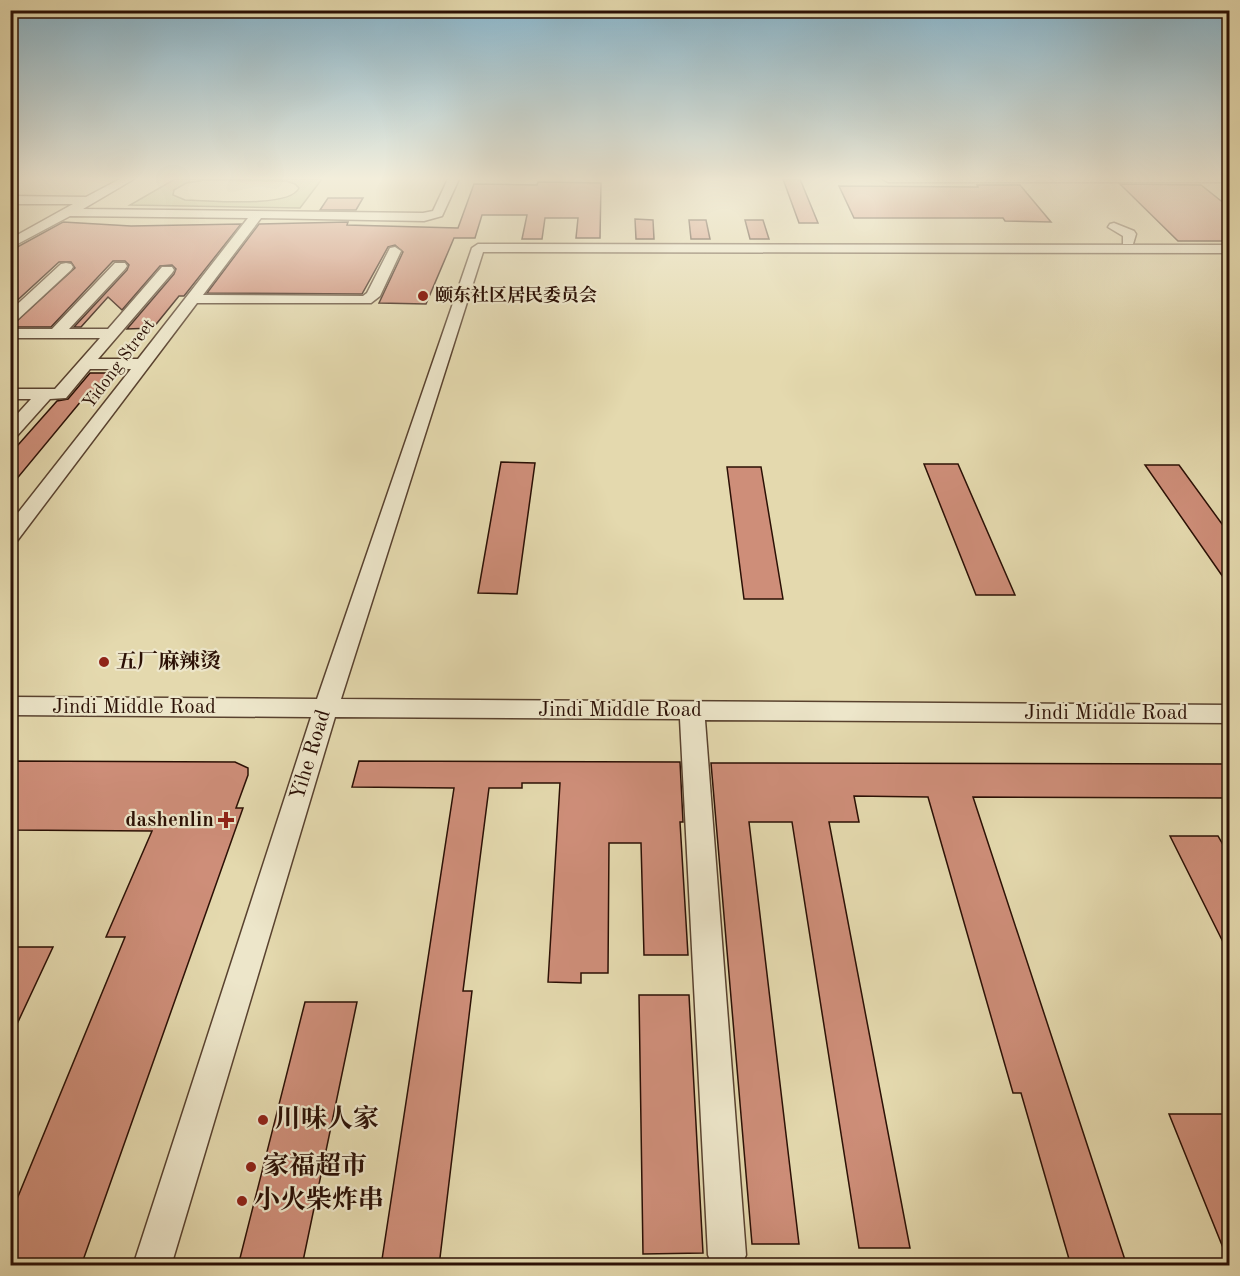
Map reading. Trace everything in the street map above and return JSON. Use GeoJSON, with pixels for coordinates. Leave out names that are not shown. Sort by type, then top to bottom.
{"type":"FeatureCollection","features":[{"type":"Feature","properties":{"kind":"street","name":"Yidong Street"},"geometry":{"type":"LineString","coordinates":[[10,537],[239,239]]}},
{"type":"Feature","properties":{"kind":"street","name":"Yihe Road"},"geometry":{"type":"LineString","coordinates":[[152,1266],[326,708],[478,248],[1230,249]]}},
{"type":"Feature","properties":{"kind":"street"},"geometry":{"type":"LineString","coordinates":[[193,299],[366,300],[373,296],[395,251]]}},
{"type":"Feature","properties":{"kind":"street"},"geometry":{"type":"LineString","coordinates":[[56,334],[120,266]]}},
{"type":"Feature","properties":{"kind":"street"},"geometry":{"type":"LineString","coordinates":[[10,319],[66,267]]}},
{"type":"Feature","properties":{"kind":"street"},"geometry":{"type":"LineString","coordinates":[[10,394],[60,394],[167,270]]}},
{"type":"Feature","properties":{"kind":"street"},"geometry":{"type":"LineString","coordinates":[[10,333],[112,334]]}},
{"type":"Feature","properties":{"kind":"street"},"geometry":{"type":"LineString","coordinates":[[86,364],[143,364]]}},
{"type":"Feature","properties":{"kind":"street"},"geometry":{"type":"LineString","coordinates":[[10,434],[45,394]]}},
{"type":"Feature","properties":{"kind":"street","name":"Jindi Middle Road"},"geometry":{"type":"LineString","coordinates":[[10,706],[1230,714]]}},
{"type":"Feature","properties":{"kind":"street"},"geometry":{"type":"LineString","coordinates":[[692,711],[726,1255]]}},
{"type":"Feature","properties":{"kind":"building"},"geometry":{"type":"Polygon","coordinates":[[[33,239],[229,239],[184,296],[179,296],[153,328],[127,329],[174,274],[176,269],[172,265],[160,266],[122,310],[108,297],[81,327],[74,327],[127,270],[129,265],[125,261],[113,261],[51,327],[10,327],[75,268],[71,262],[59,262],[10,307],[10,251],[33,239]]]}},
{"type":"Feature","properties":{"kind":"building"},"geometry":{"type":"Polygon","coordinates":[[[248,239],[454,239],[426,304],[379,303],[403,252],[395,245],[388,247],[362,294],[207,293],[248,239]]]}},
{"type":"Feature","properties":{"kind":"building"},"geometry":{"type":"Polygon","coordinates":[[[1176,239],[1230,239],[1230,241],[1178,241],[1176,239]]]}},
{"type":"Feature","properties":{"kind":"building"},"geometry":{"type":"Polygon","coordinates":[[[90,373],[113,373],[91,400],[82,400],[10,487],[10,454],[57,401],[68,399],[90,373]]]}},
{"type":"Feature","properties":{"kind":"building"},"geometry":{"type":"Polygon","coordinates":[[[501,462],[535,463],[517,594],[478,593],[501,462]]]}},
{"type":"Feature","properties":{"kind":"building"},"geometry":{"type":"Polygon","coordinates":[[[924,464],[958,464],[1015,595],[976,595],[924,464]]]}},
{"type":"Feature","properties":{"kind":"building"},"geometry":{"type":"Polygon","coordinates":[[[1145,465],[1179,465],[1230,535],[1230,587],[1145,465]]]}},
{"type":"Feature","properties":{"kind":"building"},"geometry":{"type":"Polygon","coordinates":[[[727,467],[761,467],[783,599],[744,599],[727,467]]]}},
{"type":"Feature","properties":{"kind":"building"},"geometry":{"type":"Polygon","coordinates":[[[10,761],[235,762],[248,768],[248,775],[236,808],[243,808],[81,1266],[10,1266],[10,1216],[125,937],[106,937],[152,831],[10,830],[10,761]]]}},
{"type":"Feature","properties":{"kind":"building"},"geometry":{"type":"Polygon","coordinates":[[[359,761],[680,762],[683,822],[680,822],[688,955],[644,955],[641,843],[609,843],[608,973],[581,973],[581,983],[548,982],[560,783],[522,783],[522,788],[489,788],[463,991],[472,991],[439,1266],[381,1266],[454,788],[352,787],[359,761]]]}},
{"type":"Feature","properties":{"kind":"building"},"geometry":{"type":"Polygon","coordinates":[[[711,763],[1230,764],[1230,798],[973,797],[1127,1266],[1071,1266],[1021,1093],[1013,1093],[928,797],[854,796],[859,822],[829,822],[910,1248],[859,1248],[792,822],[749,822],[799,1244],[752,1244],[711,763]]]}},
{"type":"Feature","properties":{"kind":"building"},"geometry":{"type":"Polygon","coordinates":[[[1170,836],[1218,836],[1230,857],[1230,956],[1170,836]]]}},
{"type":"Feature","properties":{"kind":"building"},"geometry":{"type":"Polygon","coordinates":[[[10,947],[53,947],[10,1039],[10,947]]]}},
{"type":"Feature","properties":{"kind":"building"},"geometry":{"type":"Polygon","coordinates":[[[639,995],[689,995],[703,1253],[643,1254],[639,995]]]}},
{"type":"Feature","properties":{"kind":"building"},"geometry":{"type":"Polygon","coordinates":[[[305,1002],[357,1002],[302,1266],[238,1266],[305,1002]]]}},
{"type":"Feature","properties":{"kind":"building"},"geometry":{"type":"Polygon","coordinates":[[[1169,1114],[1223,1114],[1230,1128],[1230,1265],[1169,1114]]]}},
{"type":"Feature","properties":{"kind":"place","name":"颐东社区居民委员会"},"geometry":{"type":"Point","coordinates":[423,296]}},
{"type":"Feature","properties":{"kind":"place","name":"五厂麻辣烫"},"geometry":{"type":"Point","coordinates":[104,662]}},
{"type":"Feature","properties":{"kind":"place","name":"dashenlin"},"geometry":{"type":"Point","coordinates":[226,820]}},
{"type":"Feature","properties":{"kind":"place","name":"川味人家"},"geometry":{"type":"Point","coordinates":[263,1120]}},
{"type":"Feature","properties":{"kind":"place","name":"家福超市"},"geometry":{"type":"Point","coordinates":[251,1167]}},
{"type":"Feature","properties":{"kind":"place","name":"小火柴炸串"},"geometry":{"type":"Point","coordinates":[242,1201]}}]}
